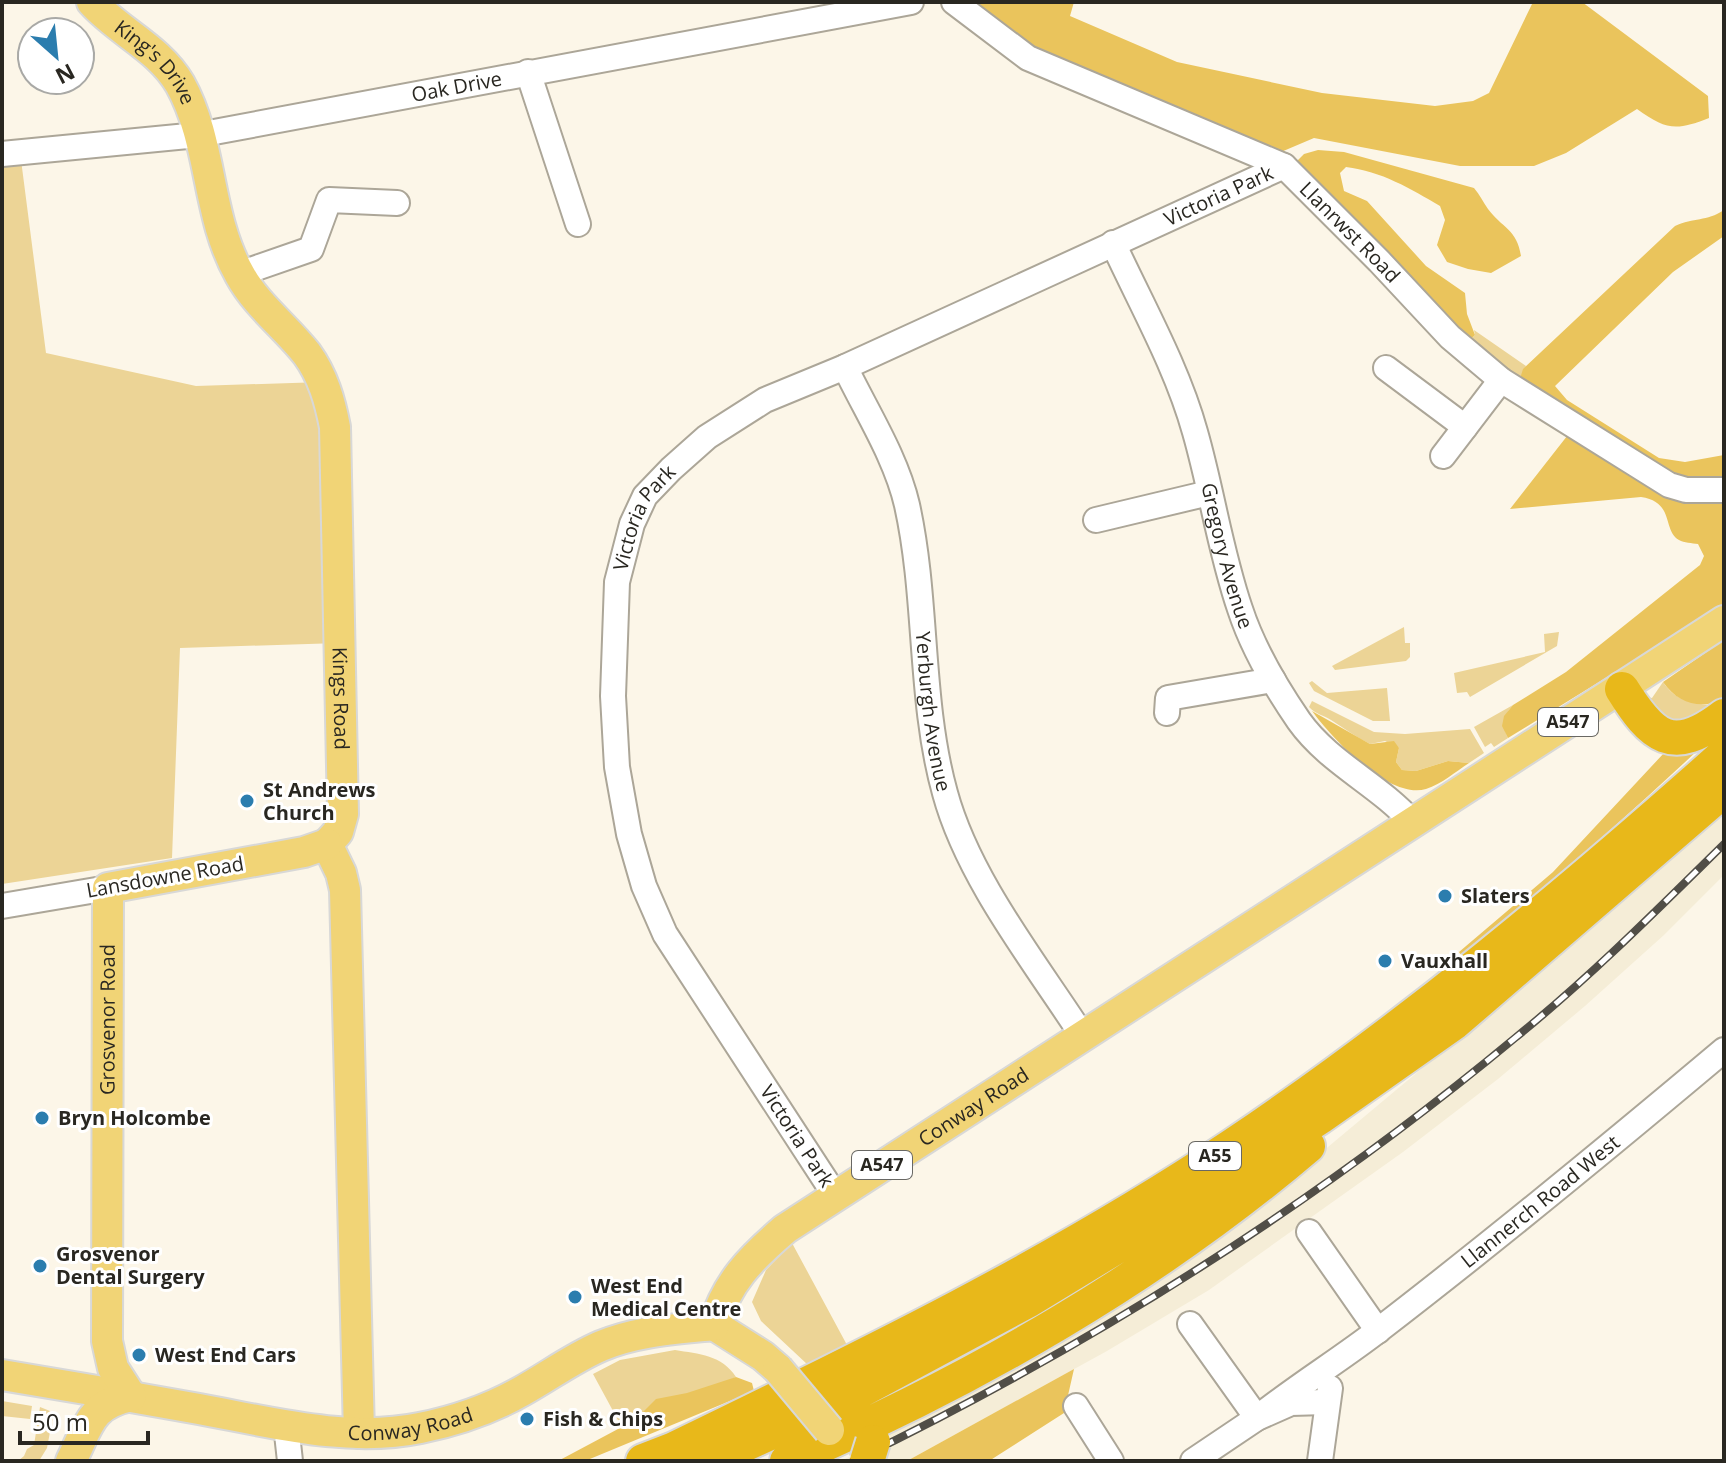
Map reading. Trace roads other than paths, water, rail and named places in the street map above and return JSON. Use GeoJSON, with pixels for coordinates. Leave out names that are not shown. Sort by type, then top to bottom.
{"type":"FeatureCollection","features":[{"type":"Feature","properties":{"kind":"highway"},"geometry":{"type":"LineString","coordinates":[[1622,689],[1642,720],[1651,729],[1668,737],[1703,732],[1724,716]]}},
{"type":"Feature","properties":{"kind":"highway","name":"A55"},"geometry":{"type":"LineString","coordinates":[[643,1461],[674,1449],[884,1347],[1099,1229],[1231,1146],[1357,1058],[1464,977],[1606,861],[1724,755]]}},
{"type":"Feature","properties":{"kind":"highway","name":"A55"},"geometry":{"type":"LineString","coordinates":[[709,1461],[854,1394],[1029,1300],[1185,1205],[1320,1117],[1455,1022],[1724,790]]}},
{"type":"Feature","properties":{"kind":"highway"},"geometry":{"type":"LineString","coordinates":[[787,1461],[852,1448],[909,1404],[1087,1308],[1251,1194],[1455,1022]]}},
{"type":"Feature","properties":{"kind":"main road","name":"King's Drive"},"geometry":{"type":"LineString","coordinates":[[92,2],[167,65],[190,104],[198,135]]}},
{"type":"Feature","properties":{"kind":"main road","name":"Kings Road"},"geometry":{"type":"LineString","coordinates":[[198,135],[215,214],[239,274],[307,355],[331,403],[335,427],[343,814],[338,832],[327,844]]}},
{"type":"Feature","properties":{"kind":"main road","name":"Conway Road"},"geometry":{"type":"LineString","coordinates":[[2,1375],[286,1425],[359,1433],[419,1428],[451,1420],[520,1393],[574,1358],[604,1344],[648,1332],[714,1325],[720,1305],[751,1259],[785,1229],[1724,621]]}},
{"type":"Feature","properties":{"kind":"main road","name":"Lansdowne Road"},"geometry":{"type":"LineString","coordinates":[[108,888],[304,852],[327,844]]}},
{"type":"Feature","properties":{"kind":"main road"},"geometry":{"type":"LineString","coordinates":[[327,844],[341,873],[345,890],[359,1433]]}},
{"type":"Feature","properties":{"kind":"main road","name":"Grosvenor Road"},"geometry":{"type":"LineString","coordinates":[[108,888],[107,1341],[113,1368],[131,1396]]}},
{"type":"Feature","properties":{"kind":"main road"},"geometry":{"type":"LineString","coordinates":[[714,1325],[778,1369],[852,1448]]}},
{"type":"Feature","properties":{"kind":"main road","name":"Grosvenor Road"},"geometry":{"type":"LineString","coordinates":[[72,1386],[91,1374],[101,1362],[107,1341]]}},
{"type":"Feature","properties":{"kind":"main road"},"geometry":{"type":"LineString","coordinates":[[131,1396],[110,1401],[96,1411],[71,1461],[116,1420],[130,1414],[182,1406]]}},
{"type":"Feature","properties":{"kind":"street","name":"Oak Drive"},"geometry":{"type":"LineString","coordinates":[[2,154],[198,135],[911,2]]}},
{"type":"Feature","properties":{"kind":"street","name":"Llanrwst Road"},"geometry":{"type":"LineString","coordinates":[[954,2],[1028,58],[1284,166],[1450,337],[1501,380],[1669,485],[1686,490],[1724,490]]}},
{"type":"Feature","properties":{"kind":"street"},"geometry":{"type":"LineString","coordinates":[[528,72],[578,224]]}},
{"type":"Feature","properties":{"kind":"street","name":"Victoria Park"},"geometry":{"type":"LineString","coordinates":[[835,1195],[665,934],[644,886],[629,834],[617,767],[613,653],[617,582],[632,524],[645,496],[707,437],[765,400],[845,367],[1284,166]]}},
{"type":"Feature","properties":{"kind":"street"},"geometry":{"type":"LineString","coordinates":[[239,274],[311,249],[329,200],[397,203]]}},
{"type":"Feature","properties":{"kind":"street","name":"Gregory Avenue"},"geometry":{"type":"LineString","coordinates":[[1113,243],[1174,376],[1195,430],[1240,612],[1273,680],[1301,724],[1326,752],[1397,806],[1412,822]]}},
{"type":"Feature","properties":{"kind":"street","name":"Yerburgh Avenue"},"geometry":{"type":"LineString","coordinates":[[845,367],[893,465],[906,502],[916,555],[935,750],[957,831],[975,870],[1082,1035]]}},
{"type":"Feature","properties":{"kind":"street"},"geometry":{"type":"LineString","coordinates":[[1386,368],[1465,427]]}},
{"type":"Feature","properties":{"kind":"street"},"geometry":{"type":"LineString","coordinates":[[1443,456],[1501,380]]}},
{"type":"Feature","properties":{"kind":"street"},"geometry":{"type":"LineString","coordinates":[[1096,520],[1209,493]]}},
{"type":"Feature","properties":{"kind":"street"},"geometry":{"type":"LineString","coordinates":[[1167,713],[1168,698],[1273,680]]}},
{"type":"Feature","properties":{"kind":"street","name":"Lansdowne Road"},"geometry":{"type":"LineString","coordinates":[[2,906],[108,888]]}},
{"type":"Feature","properties":{"kind":"street","name":"Llannerch Road West"},"geometry":{"type":"LineString","coordinates":[[1193,1461],[1378,1331],[1540,1203],[1724,1050]]}},
{"type":"Feature","properties":{"kind":"street"},"geometry":{"type":"LineString","coordinates":[[1309,1232],[1378,1331]]}},
{"type":"Feature","properties":{"kind":"street"},"geometry":{"type":"LineString","coordinates":[[1190,1324],[1257,1418]]}},
{"type":"Feature","properties":{"kind":"street","name":"Llannerch Road West"},"geometry":{"type":"LineString","coordinates":[[1257,1418],[1291,1403],[1326,1402],[1336,1366],[1354,1348]]}},
{"type":"Feature","properties":{"kind":"street"},"geometry":{"type":"LineString","coordinates":[[1320,1461],[1326,1402]]}},
{"type":"Feature","properties":{"kind":"street"},"geometry":{"type":"LineString","coordinates":[[1076,1406],[1111,1461]]}},
{"type":"Feature","properties":{"kind":"street"},"geometry":{"type":"LineString","coordinates":[[286,1425],[290,1461]]}},
{"type":"Feature","properties":{"kind":"railway"},"geometry":{"type":"LineString","coordinates":[[853,1461],[941,1417],[1113,1321],[1197,1269],[1360,1159],[1438,1100],[1569,992],[1724,844]]}},
{"type":"Feature","properties":{"kind":"place","name":"St Andrews Church"},"geometry":{"type":"Point","coordinates":[247,801]}},
{"type":"Feature","properties":{"kind":"place","name":"Slaters"},"geometry":{"type":"Point","coordinates":[1445,896]}},
{"type":"Feature","properties":{"kind":"place","name":"Vauxhall"},"geometry":{"type":"Point","coordinates":[1385,961]}},
{"type":"Feature","properties":{"kind":"place","name":"Bryn Holcombe"},"geometry":{"type":"Point","coordinates":[42,1118]}},
{"type":"Feature","properties":{"kind":"place","name":"Grosvenor Dental Surgery"},"geometry":{"type":"Point","coordinates":[40,1266]}},
{"type":"Feature","properties":{"kind":"place","name":"West End Medical Centre"},"geometry":{"type":"Point","coordinates":[575,1297]}},
{"type":"Feature","properties":{"kind":"place","name":"West End Cars"},"geometry":{"type":"Point","coordinates":[139,1355]}},
{"type":"Feature","properties":{"kind":"place","name":"Fish & Chips"},"geometry":{"type":"Point","coordinates":[527,1419]}}]}
